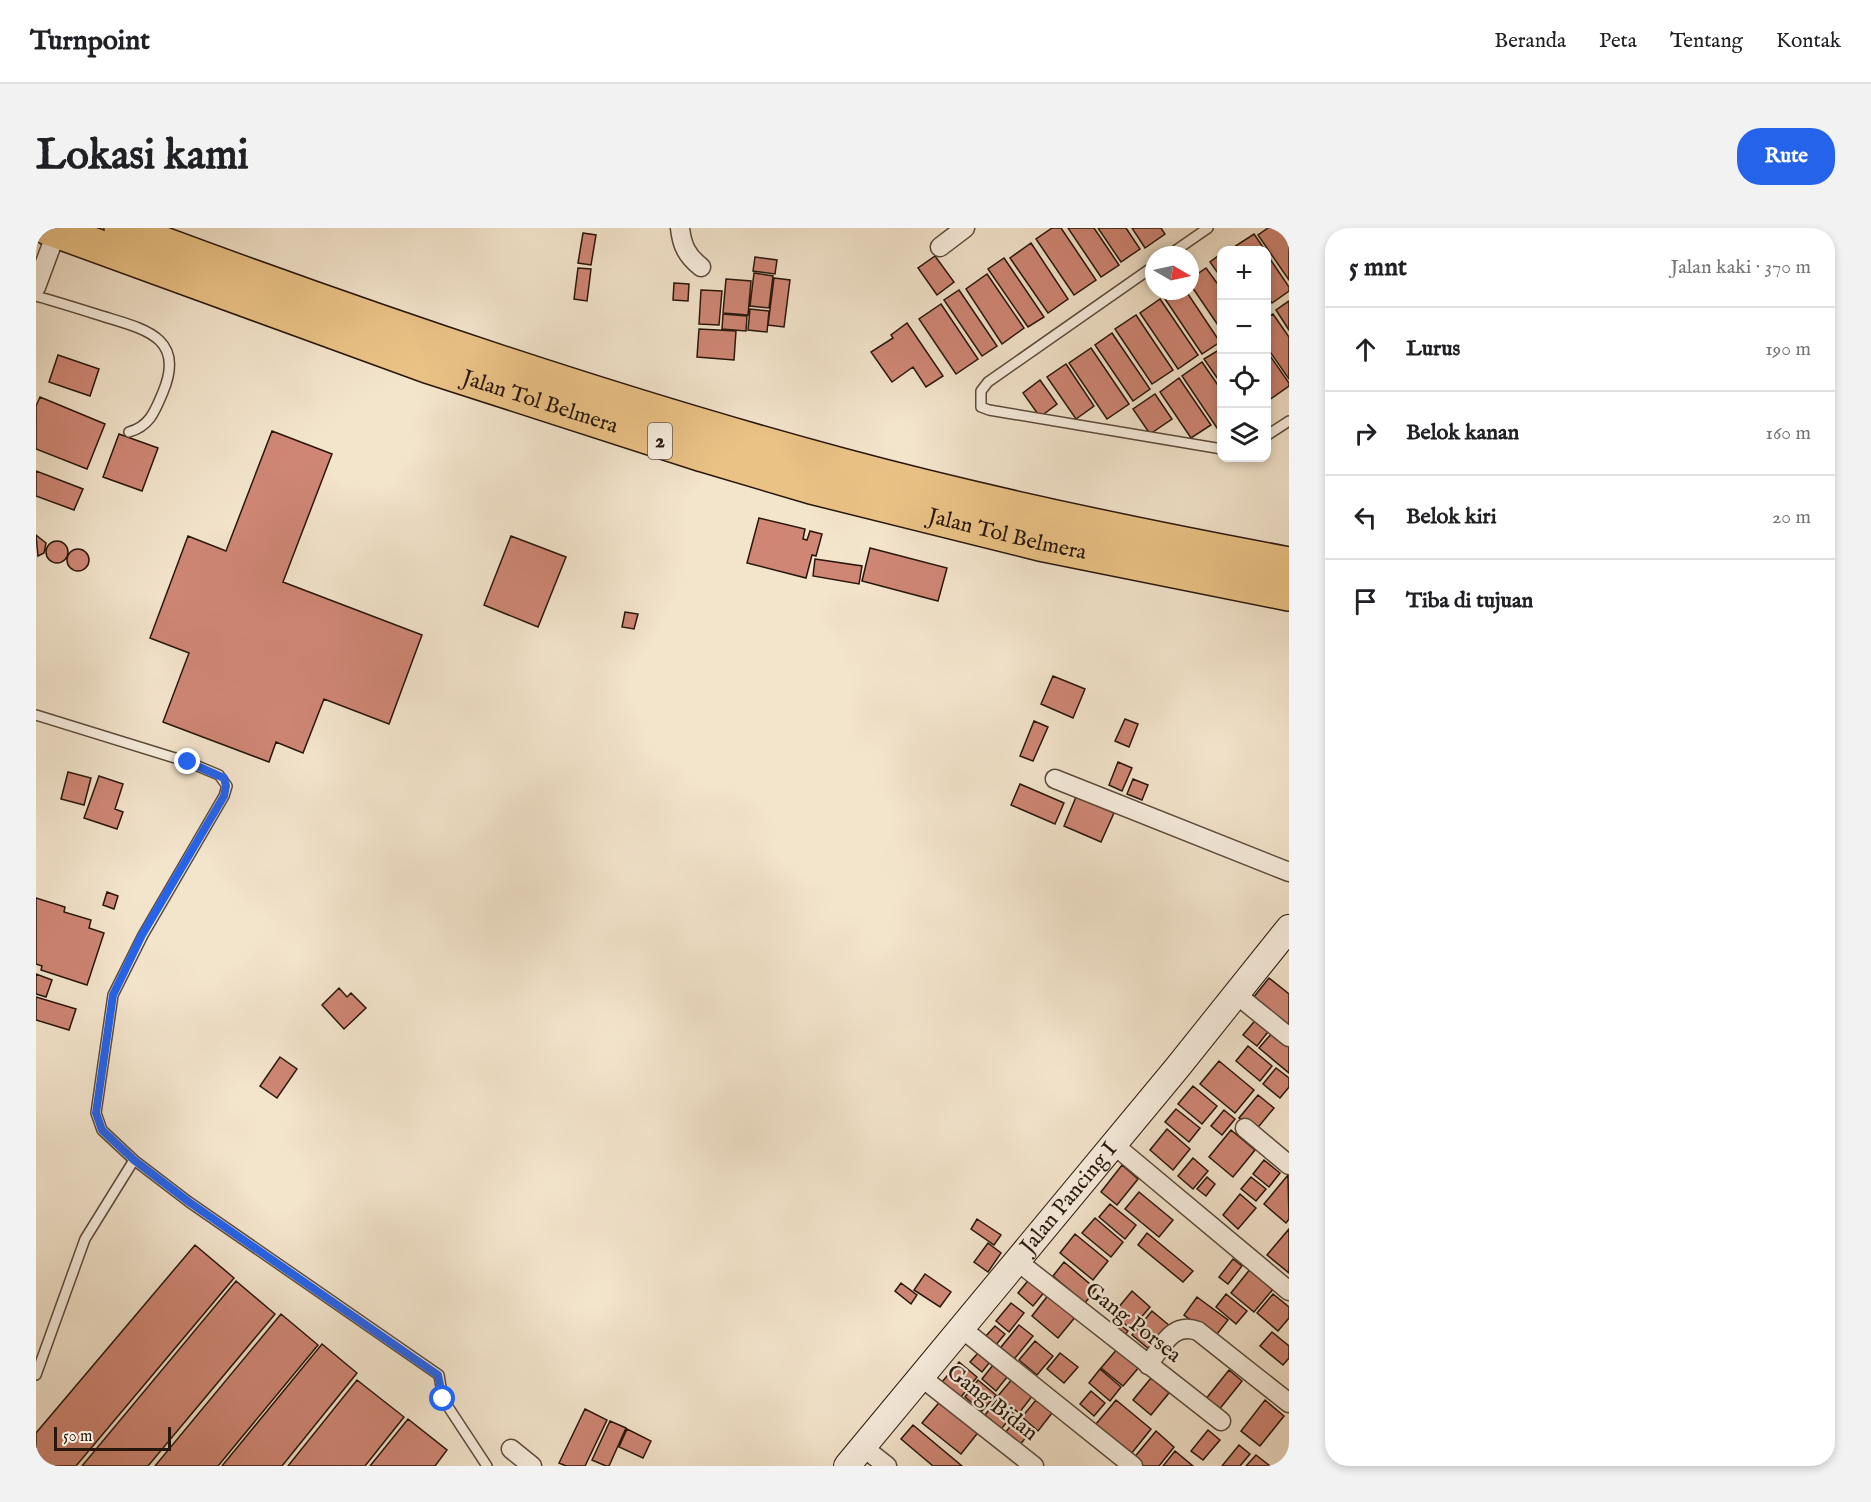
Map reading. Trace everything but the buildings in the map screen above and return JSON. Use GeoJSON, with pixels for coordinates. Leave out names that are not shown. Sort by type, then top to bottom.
{"type":"FeatureCollection","features":[{"type":"Feature","properties":{"kind":"highway","name":"Jalan Tol Belmera"},"geometry":{"type":"LineString","coordinates":[[121,228],[473,354],[774,446],[978,500],[1111,530],[1289,564]]}},
{"type":"Feature","properties":{"kind":"highway","name":"Jalan Tol Belmera"},"geometry":{"type":"LineString","coordinates":[[50,236],[427,366],[703,455],[811,487],[1040,544],[1289,594]]}},
{"type":"Feature","properties":{"kind":"main road","name":"Jalan Pancing I"},"geometry":{"type":"LineString","coordinates":[[855,1457],[1289,928]]}},
{"type":"Feature","properties":{"kind":"street"},"geometry":{"type":"LineString","coordinates":[[680,228],[681,241],[688,256],[701,267]]}},
{"type":"Feature","properties":{"kind":"street"},"geometry":{"type":"LineString","coordinates":[[940,247],[964,228]]}},
{"type":"Feature","properties":{"kind":"street"},"geometry":{"type":"LineString","coordinates":[[38,276],[50,236]]}},
{"type":"Feature","properties":{"kind":"street"},"geometry":{"type":"LineString","coordinates":[[1055,779],[1289,872]]}},
{"type":"Feature","properties":{"kind":"street"},"geometry":{"type":"LineString","coordinates":[[1237,994],[1289,1037]]}},
{"type":"Feature","properties":{"kind":"street"},"geometry":{"type":"LineString","coordinates":[[1245,1128],[1289,1165]]}},
{"type":"Feature","properties":{"kind":"street"},"geometry":{"type":"LineString","coordinates":[[1113,1144],[1289,1291]]}},
{"type":"Feature","properties":{"kind":"street","name":"Gang Porsea"},"geometry":{"type":"LineString","coordinates":[[1017,1261],[1221,1421]]}},
{"type":"Feature","properties":{"kind":"street"},"geometry":{"type":"LineString","coordinates":[[1148,1365],[1176,1330],[1189,1327],[1198,1331],[1289,1402]]}},
{"type":"Feature","properties":{"kind":"street"},"geometry":{"type":"LineString","coordinates":[[961,1328],[1133,1466]]}},
{"type":"Feature","properties":{"kind":"street","name":"Gang Bidan"},"geometry":{"type":"LineString","coordinates":[[921,1377],[1034,1466]]}},
{"type":"Feature","properties":{"kind":"street"},"geometry":{"type":"LineString","coordinates":[[511,1449],[532,1466]]}},
{"type":"Feature","properties":{"kind":"street"},"geometry":{"type":"LineString","coordinates":[[855,1457],[887,1466]]}},
{"type":"Feature","properties":{"kind":"lane"},"geometry":{"type":"LineString","coordinates":[[1182,246],[1208,228]]}},
{"type":"Feature","properties":{"kind":"lane"},"geometry":{"type":"LineString","coordinates":[[1145,272],[988,382],[981,391],[981,407],[1217,448]]}},
{"type":"Feature","properties":{"kind":"lane"},"geometry":{"type":"LineString","coordinates":[[36,296],[147,329],[165,346],[170,365],[169,377],[152,417],[142,428],[129,432]]}},
{"type":"Feature","properties":{"kind":"lane"},"geometry":{"type":"LineString","coordinates":[[1271,433],[1289,421]]}},
{"type":"Feature","properties":{"kind":"lane"},"geometry":{"type":"LineString","coordinates":[[36,715],[188,762],[219,775],[226,786],[224,796],[142,935],[113,995],[96,1113],[102,1130],[134,1160],[189,1202],[438,1375],[443,1399],[487,1466]]}},
{"type":"Feature","properties":{"kind":"lane"},"geometry":{"type":"LineString","coordinates":[[36,1375],[86,1239],[134,1160]]}},
{"type":"Feature","properties":{"kind":"route"},"geometry":{"type":"LineString","coordinates":[[188,762],[224,778],[226,786],[224,796],[142,935],[113,995],[101,1065],[96,1113],[102,1130],[134,1160],[189,1202],[438,1375],[443,1387],[443,1399]]}}]}
